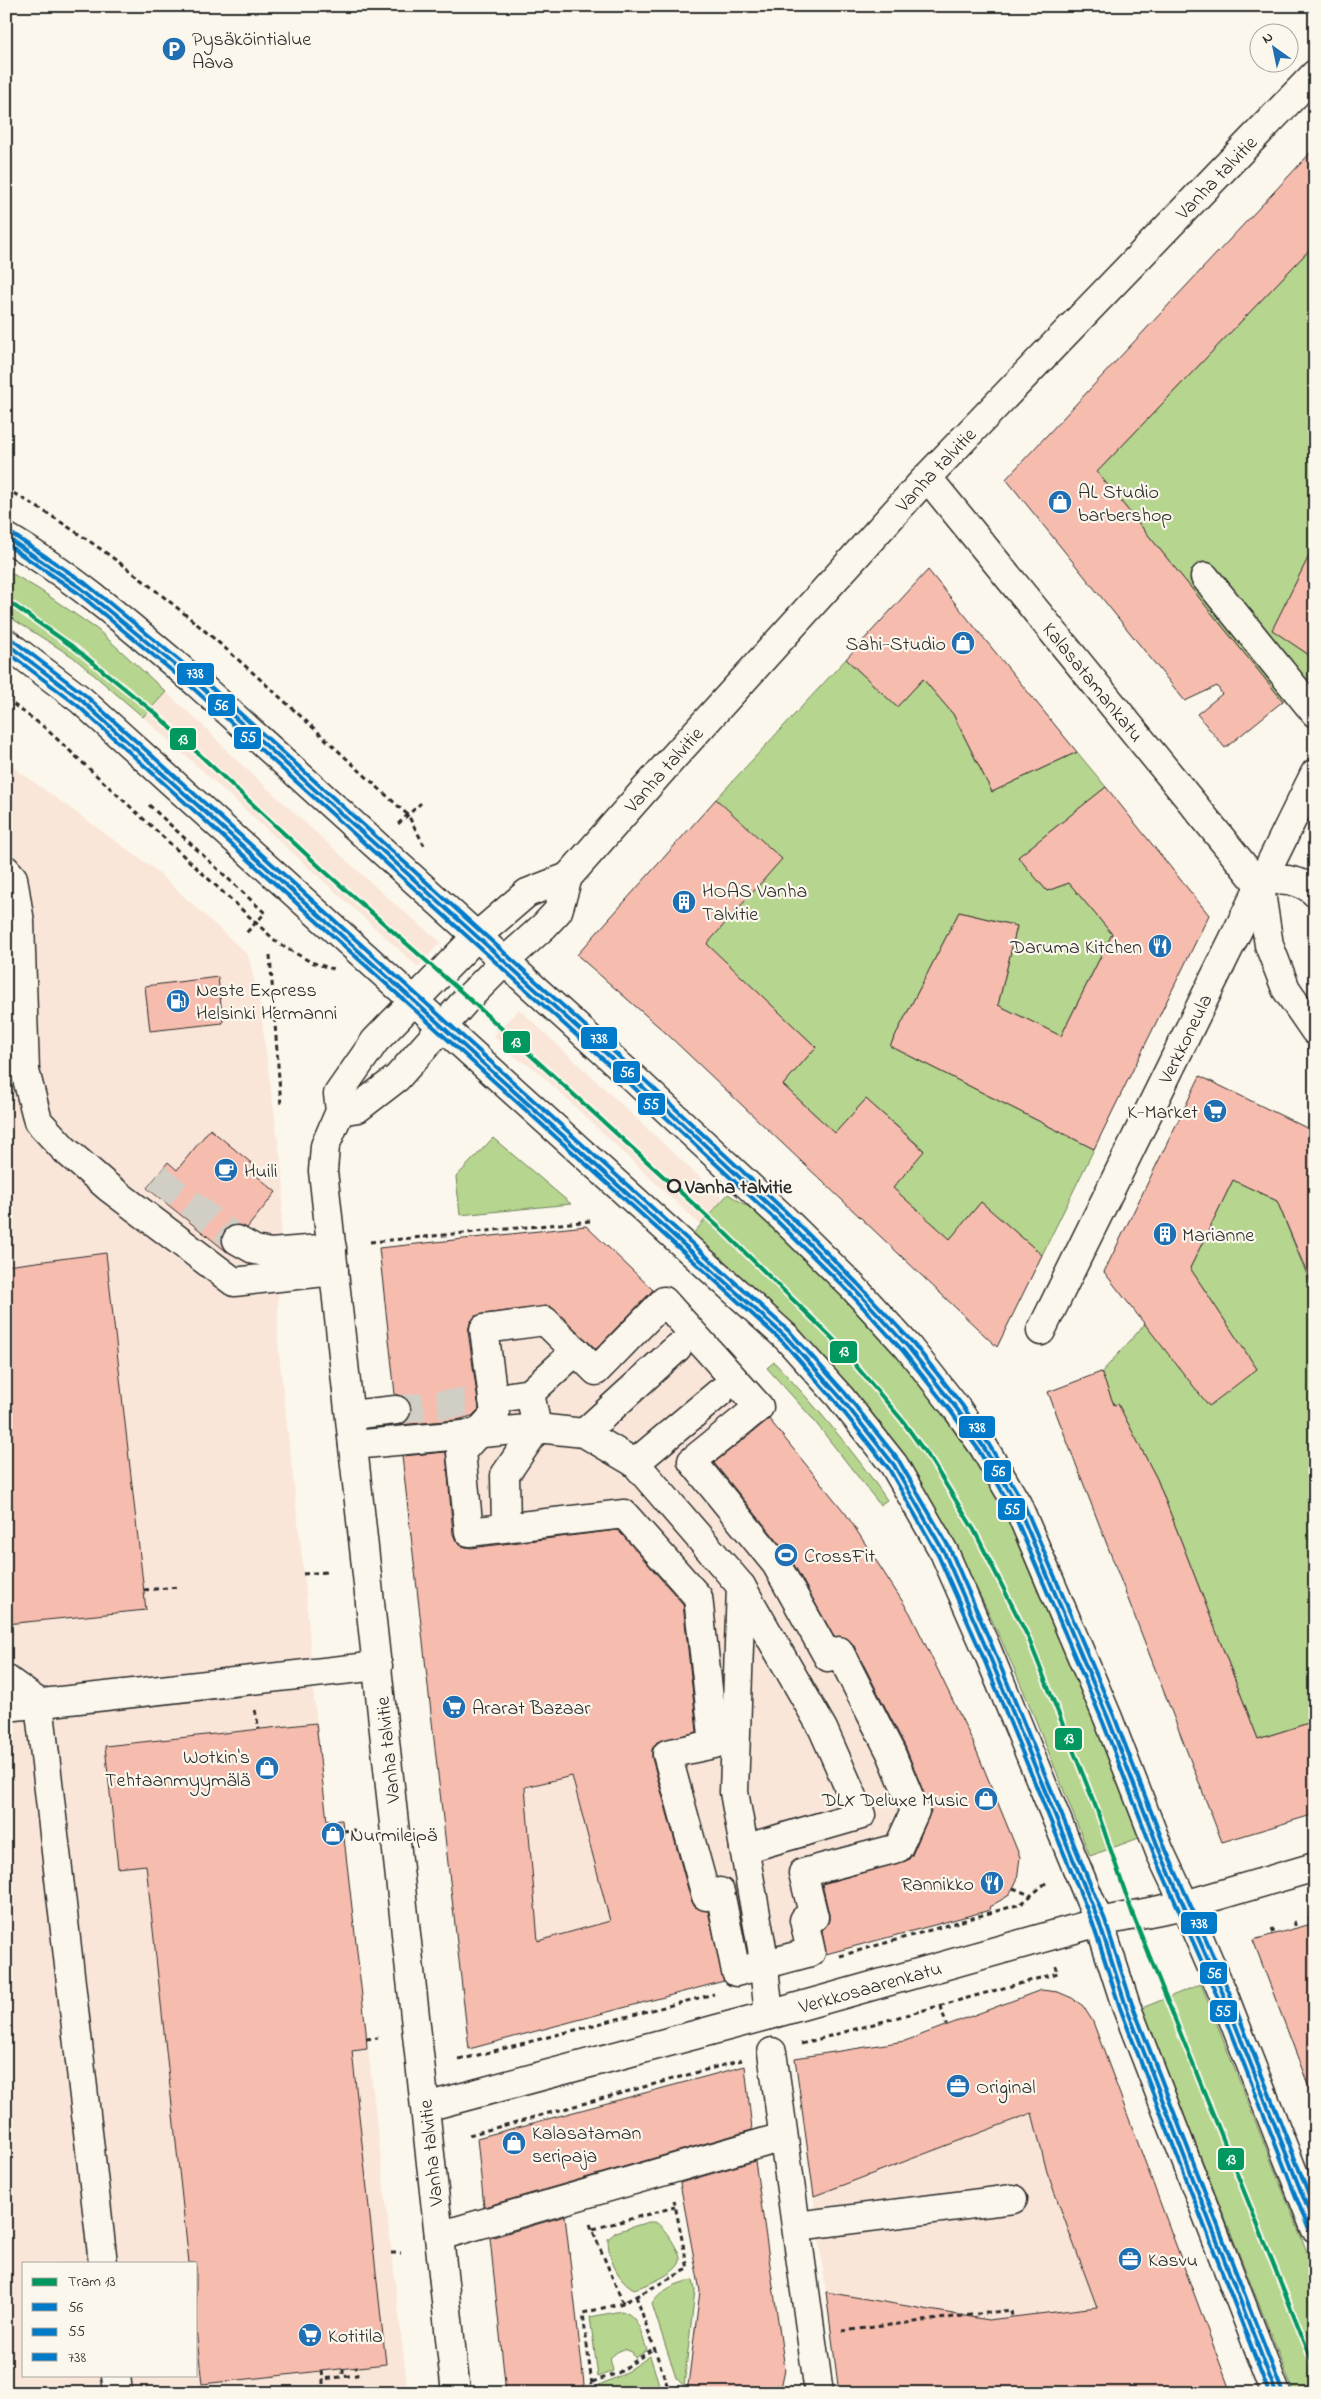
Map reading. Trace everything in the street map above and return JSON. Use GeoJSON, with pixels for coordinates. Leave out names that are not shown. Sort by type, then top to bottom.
{"type":"FeatureCollection","features":[{"type":"Feature","properties":{"kind":"street","name":"Vanha talvitie"},"geometry":{"type":"LineString","coordinates":[[340,1111],[358,1108],[397,1078],[441,1026],[504,962],[544,926],[558,911],[568,877],[927,477],[1315,74]]}},
{"type":"Feature","properties":{"kind":"street","name":"Kalasatamankatu"},"geometry":{"type":"LineString","coordinates":[[927,477],[1260,886]]}},
{"type":"Feature","properties":{"kind":"street"},"geometry":{"type":"LineString","coordinates":[[6,537],[77,585],[168,658],[631,1076],[853,1287],[908,1347],[962,1416],[983,1446],[1018,1504],[1108,1718],[1160,1852],[1185,1904],[1315,2228]]}},
{"type":"Feature","properties":{"kind":"street"},"geometry":{"type":"LineString","coordinates":[[1205,577],[1315,713]]}},
{"type":"Feature","properties":{"kind":"street"},"geometry":{"type":"LineString","coordinates":[[6,643],[81,700],[787,1338],[840,1397],[894,1465],[944,1552],[987,1650],[1098,1922],[1126,2006],[1276,2393]]}},
{"type":"Feature","properties":{"kind":"street","name":"Verkkoneula"},"geometry":{"type":"LineString","coordinates":[[1041,1331],[1315,774]]}},
{"type":"Feature","properties":{"kind":"street"},"geometry":{"type":"LineString","coordinates":[[6,870],[13,878],[20,922],[25,1071],[38,1121],[64,1149],[108,1188],[234,1282],[333,1260]]}},
{"type":"Feature","properties":{"kind":"street","name":"Vanha talvitie"},"geometry":{"type":"LineString","coordinates":[[456,2393],[323,1171],[325,1146],[340,1111],[338,1094],[366,1051],[477,936],[527,893],[568,877]]}},
{"type":"Feature","properties":{"kind":"street"},"geometry":{"type":"LineString","coordinates":[[1315,893],[1308,885],[1288,881],[1274,880],[1260,886],[1272,954],[1286,989],[1315,1031]]}},
{"type":"Feature","properties":{"kind":"street"},"geometry":{"type":"LineString","coordinates":[[236,1240],[255,1250],[333,1260]]}},
{"type":"Feature","properties":{"kind":"street"},"geometry":{"type":"LineString","coordinates":[[664,1302],[759,1407],[692,1461],[776,1564],[828,1657],[839,1650],[891,1753],[915,1811],[898,1848],[803,1873],[814,1917],[804,1920],[811,1952],[736,1972],[720,1892],[706,1896],[667,1754],[714,1744],[698,1597],[624,1514],[469,1532],[461,1452],[495,1414],[484,1329],[545,1320],[576,1351],[596,1371],[664,1302]]}},
{"type":"Feature","properties":{"kind":"street"},"geometry":{"type":"LineString","coordinates":[[584,1433],[677,1348]]}},
{"type":"Feature","properties":{"kind":"street"},"geometry":{"type":"LineString","coordinates":[[493,1399],[530,1393],[576,1351]]}},
{"type":"Feature","properties":{"kind":"street"},"geometry":{"type":"LineString","coordinates":[[635,1464],[720,1392]]}},
{"type":"Feature","properties":{"kind":"street"},"geometry":{"type":"LineString","coordinates":[[506,1527],[505,1475],[537,1428],[530,1393]]}},
{"type":"Feature","properties":{"kind":"street"},"geometry":{"type":"LineString","coordinates":[[350,1415],[396,1410]]}},
{"type":"Feature","properties":{"kind":"street"},"geometry":{"type":"LineString","coordinates":[[353,1445],[537,1428],[584,1433],[635,1464],[741,1586],[822,1729],[861,1816],[744,1849]]}},
{"type":"Feature","properties":{"kind":"street"},"geometry":{"type":"LineString","coordinates":[[741,1586],[734,1792],[762,1948],[769,2015]]}},
{"type":"Feature","properties":{"kind":"street"},"geometry":{"type":"LineString","coordinates":[[6,1707],[378,1666]]}},
{"type":"Feature","properties":{"kind":"street"},"geometry":{"type":"LineString","coordinates":[[6,1679],[39,1703],[103,2262]]}},
{"type":"Feature","properties":{"kind":"street","name":"Verkkosaarenkatu"},"geometry":{"type":"LineString","coordinates":[[426,2107],[769,2015],[1098,1922],[1185,1904],[1315,1867]]}},
{"type":"Feature","properties":{"kind":"street"},"geometry":{"type":"LineString","coordinates":[[772,2052],[819,2393]]}},
{"type":"Feature","properties":{"kind":"street"},"geometry":{"type":"LineString","coordinates":[[439,2236],[783,2137]]}},
{"type":"Feature","properties":{"kind":"street"},"geometry":{"type":"LineString","coordinates":[[797,2226],[1014,2199]]}},
{"type":"Feature","properties":{"kind":"street"},"geometry":{"type":"LineString","coordinates":[[116,2376],[118,2393]]}},
{"type":"Feature","properties":{"kind":"path"},"geometry":{"type":"LineString","coordinates":[[6,489],[41,508],[135,573],[227,651],[408,815],[425,848]]}},
{"type":"Feature","properties":{"kind":"path"},"geometry":{"type":"LineString","coordinates":[[6,699],[44,727],[279,944],[311,962],[330,969],[376,968]]}},
{"type":"Feature","properties":{"kind":"path"},"geometry":{"type":"LineString","coordinates":[[143,798],[154,812],[265,913],[246,933]]}},
{"type":"Feature","properties":{"kind":"path"},"geometry":{"type":"LineString","coordinates":[[399,825],[421,803]]}},
{"type":"Feature","properties":{"kind":"path"},"geometry":{"type":"LineString","coordinates":[[270,956],[281,1106]]}},
{"type":"Feature","properties":{"kind":"path"},"geometry":{"type":"LineString","coordinates":[[370,1242],[591,1221]]}},
{"type":"Feature","properties":{"kind":"path"},"geometry":{"type":"LineString","coordinates":[[303,1574],[327,1572]]}},
{"type":"Feature","properties":{"kind":"path"},"geometry":{"type":"LineString","coordinates":[[144,1590],[178,1587]]}},
{"type":"Feature","properties":{"kind":"path"},"geometry":{"type":"LineString","coordinates":[[343,1831],[356,1830]]}},
{"type":"Feature","properties":{"kind":"path"},"geometry":{"type":"LineString","coordinates":[[834,1958],[1020,1904],[1033,1896],[1047,1882]]}},
{"type":"Feature","properties":{"kind":"path"},"geometry":{"type":"LineString","coordinates":[[1013,1888],[1033,1896]]}},
{"type":"Feature","properties":{"kind":"path"},"geometry":{"type":"LineString","coordinates":[[1309,1916],[1312,1923]]}},
{"type":"Feature","properties":{"kind":"path"},"geometry":{"type":"LineString","coordinates":[[1294,1921],[1296,1928]]}},
{"type":"Feature","properties":{"kind":"path"},"geometry":{"type":"LineString","coordinates":[[1272,1928],[1275,1934]]}},
{"type":"Feature","properties":{"kind":"path"},"geometry":{"type":"LineString","coordinates":[[817,2040],[1058,1972],[1056,1966]]}},
{"type":"Feature","properties":{"kind":"path"},"geometry":{"type":"LineString","coordinates":[[459,2060],[723,1992]]}},
{"type":"Feature","properties":{"kind":"path"},"geometry":{"type":"LineString","coordinates":[[941,2006],[946,2026]]}},
{"type":"Feature","properties":{"kind":"path"},"geometry":{"type":"LineString","coordinates":[[366,2039],[378,2038]]}},
{"type":"Feature","properties":{"kind":"path"},"geometry":{"type":"LineString","coordinates":[[469,2134],[772,2052]]}},
{"type":"Feature","properties":{"kind":"path"},"geometry":{"type":"LineString","coordinates":[[593,2393],[583,2313],[623,2303],[688,2269],[674,2197]]}},
{"type":"Feature","properties":{"kind":"path"},"geometry":{"type":"LineString","coordinates":[[593,2229],[675,2207]]}},
{"type":"Feature","properties":{"kind":"path"},"geometry":{"type":"LineString","coordinates":[[589,2221],[623,2303]]}},
{"type":"Feature","properties":{"kind":"path"},"geometry":{"type":"LineString","coordinates":[[391,2253],[401,2253]]}},
{"type":"Feature","properties":{"kind":"path"},"geometry":{"type":"LineString","coordinates":[[636,2296],[670,2393]]}},
{"type":"Feature","properties":{"kind":"path"},"geometry":{"type":"LineString","coordinates":[[841,2331],[1011,2310],[1012,2317]]}},
{"type":"Feature","properties":{"kind":"path"},"geometry":{"type":"LineString","coordinates":[[592,2382],[618,2373],[654,2348]]}},
{"type":"Feature","properties":{"kind":"path"},"geometry":{"type":"LineString","coordinates":[[323,2379],[357,2375],[356,2367]]}},
{"type":"Feature","properties":{"kind":"path"},"geometry":{"type":"LineString","coordinates":[[342,2369],[343,2376]]}},
{"type":"Feature","properties":{"kind":"path"},"geometry":{"type":"LineString","coordinates":[[322,2371],[323,2393]]}},
{"type":"Feature","properties":{"kind":"shaded area"},"geometry":{"type":"Polygon","coordinates":[[[166,692],[210,732],[230,754],[389,899],[441,942],[418,967],[143,717],[166,692]]]}},
{"type":"Feature","properties":{"kind":"shaded area"},"geometry":{"type":"Polygon","coordinates":[[[6,762],[153,868],[248,955],[259,999],[284,1185],[278,1265],[278,1345],[306,1592],[314,1697],[327,1821],[366,2031],[408,2393],[6,2393],[6,762]]]}},
{"type":"Feature","properties":{"kind":"shaded area","name":"Vanha talvitie"},"geometry":{"type":"Polygon","coordinates":[[[519,1009],[723,1199],[700,1225],[535,1069],[516,1058],[493,1036],[519,1009]]]}},
{"type":"Feature","properties":{"kind":"shaded area"},"geometry":{"type":"Polygon","coordinates":[[[586,1226],[664,1301],[759,1407],[846,1514],[909,1611],[973,1742],[1020,1857],[1017,1880],[1008,1896],[989,1905],[990,1910],[469,2049],[379,1248],[586,1226]]]}},
{"type":"Feature","properties":{"kind":"shaded area"},"geometry":{"type":"Polygon","coordinates":[[[1041,1990],[1058,1992],[1072,1998],[1083,2006],[1093,2022],[1231,2393],[839,2393],[795,2058],[905,2041],[1041,1990]]]}},
{"type":"Feature","properties":{"kind":"green space"},"geometry":{"type":"Polygon","coordinates":[[[1315,244],[1315,544],[1273,630],[1315,659],[1315,674],[1283,701],[1097,472],[1315,244]]]}},
{"type":"Feature","properties":{"kind":"green space"},"geometry":{"type":"Polygon","coordinates":[[[6,570],[40,590],[98,630],[166,692],[143,717],[73,657],[6,615],[6,570]]]}},
{"type":"Feature","properties":{"kind":"green space"},"geometry":{"type":"Polygon","coordinates":[[[846,659],[897,707],[923,679],[953,714],[992,792],[1077,752],[1106,787],[1018,857],[1047,891],[1069,883],[1112,934],[1061,1036],[998,1005],[1017,926],[959,912],[890,1046],[1094,1149],[1042,1255],[981,1202],[950,1239],[893,1188],[924,1150],[866,1099],[835,1133],[783,1085],[816,1047],[706,944],[716,799],[846,659]]]}},
{"type":"Feature","properties":{"kind":"green space"},"geometry":{"type":"Polygon","coordinates":[[[493,1138],[571,1204],[460,1215],[456,1177],[493,1138]]]}},
{"type":"Feature","properties":{"kind":"green space"},"geometry":{"type":"Polygon","coordinates":[[[1233,1180],[1277,1201],[1308,1278],[1312,1332],[1315,1331],[1315,1721],[1258,1739],[1157,1479],[1118,1404],[1114,1405],[1101,1373],[1146,1323],[1257,1369],[1190,1268],[1233,1180]]]}},
{"type":"Feature","properties":{"kind":"green space"},"geometry":{"type":"Polygon","coordinates":[[[728,1194],[765,1217],[905,1358],[1006,1503],[1147,1835],[1090,1856],[1002,1641],[968,1572],[690,1237],[728,1194]]]}},
{"type":"Feature","properties":{"kind":"green space"},"geometry":{"type":"Polygon","coordinates":[[[774,1362],[833,1428],[887,1500],[880,1505],[812,1418],[767,1368],[774,1362]]]}},
{"type":"Feature","properties":{"kind":"green space"},"geometry":{"type":"Polygon","coordinates":[[[1201,1984],[1315,2272],[1315,2393],[1294,2393],[1142,2008],[1201,1984]]]}},
{"type":"Feature","properties":{"kind":"green space"},"geometry":{"type":"Polygon","coordinates":[[[648,2222],[655,2222],[667,2234],[678,2252],[680,2261],[674,2270],[653,2282],[634,2289],[618,2274],[608,2246],[608,2239],[616,2232],[648,2222]]]}},
{"type":"Feature","properties":{"kind":"green space"},"geometry":{"type":"Polygon","coordinates":[[[693,2280],[695,2290],[684,2386],[676,2378],[652,2304],[660,2294],[670,2288],[693,2280]]]}},
{"type":"Feature","properties":{"kind":"green space"},"geometry":{"type":"Polygon","coordinates":[[[621,2311],[627,2313],[636,2321],[647,2350],[635,2358],[632,2352],[624,2349],[617,2352],[610,2358],[613,2371],[598,2377],[590,2317],[621,2311]]]}},
{"type":"Feature","properties":{"kind":"green space"},"geometry":{"type":"Polygon","coordinates":[[[650,2356],[658,2381],[659,2393],[600,2393],[599,2385],[622,2375],[650,2356]]]}},
{"type":"Feature","properties":{"kind":"building"},"geometry":{"type":"Polygon","coordinates":[[[1315,148],[1315,244],[1097,472],[1283,701],[1225,748],[1197,714],[1222,694],[1217,686],[1185,701],[1006,479],[1315,148]]]}},
{"type":"Feature","properties":{"kind":"building"},"geometry":{"type":"Polygon","coordinates":[[[1315,544],[1315,659],[1272,630],[1315,544]]]}},
{"type":"Feature","properties":{"kind":"building"},"geometry":{"type":"Polygon","coordinates":[[[928,570],[1077,752],[992,792],[953,714],[923,679],[897,707],[846,659],[928,570]]]}},
{"type":"Feature","properties":{"kind":"building"},"geometry":{"type":"Polygon","coordinates":[[[1106,787],[1209,915],[1094,1149],[890,1046],[959,912],[1017,926],[998,1005],[1061,1036],[1112,934],[1069,883],[1047,891],[1018,857],[1106,787]]]}},
{"type":"Feature","properties":{"kind":"building"},"geometry":{"type":"Polygon","coordinates":[[[716,799],[782,859],[707,944],[816,1047],[783,1085],[835,1133],[866,1099],[924,1151],[893,1188],[950,1239],[981,1202],[1042,1255],[997,1347],[666,1033],[577,955],[716,799]]]}},
{"type":"Feature","properties":{"kind":"building"},"geometry":{"type":"Polygon","coordinates":[[[218,977],[223,1023],[150,1031],[145,986],[218,977]]]}},
{"type":"Feature","properties":{"kind":"building","name":"Marianne"},"geometry":{"type":"Polygon","coordinates":[[[1200,1076],[1315,1132],[1315,1292],[1277,1201],[1233,1180],[1190,1268],[1257,1369],[1209,1406],[1104,1272],[1200,1076]]]}},
{"type":"Feature","properties":{"kind":"building"},"geometry":{"type":"Polygon","coordinates":[[[210,1129],[261,1171],[257,1176],[276,1192],[247,1228],[236,1224],[229,1226],[224,1232],[221,1241],[227,1252],[147,1188],[168,1162],[177,1170],[210,1129]]]}},
{"type":"Feature","properties":{"kind":"building"},"geometry":{"type":"Polygon","coordinates":[[[586,1226],[653,1290],[596,1349],[550,1306],[475,1316],[470,1323],[468,1331],[479,1409],[472,1416],[457,1420],[399,1425],[406,1422],[410,1417],[412,1409],[408,1400],[395,1394],[379,1248],[586,1226]]]}},
{"type":"Feature","properties":{"kind":"building"},"geometry":{"type":"Polygon","coordinates":[[[106,1253],[146,1610],[6,1624],[6,1266],[106,1253]]]}},
{"type":"Feature","properties":{"kind":"building"},"geometry":{"type":"Polygon","coordinates":[[[1101,1372],[1114,1405],[1118,1404],[1157,1479],[1258,1739],[1315,1721],[1315,1814],[1222,1842],[1048,1392],[1101,1372]]]}},
{"type":"Feature","properties":{"kind":"building"},"geometry":{"type":"Polygon","coordinates":[[[769,1419],[846,1514],[910,1613],[973,1742],[1020,1857],[1017,1880],[1013,1888],[1008,1896],[989,1907],[990,1910],[826,1954],[822,1930],[829,1922],[829,1914],[822,1884],[908,1860],[931,1811],[905,1746],[853,1644],[847,1638],[834,1637],[788,1554],[714,1463],[769,1419]]]}},
{"type":"Feature","properties":{"kind":"building"},"geometry":{"type":"Polygon","coordinates":[[[446,1452],[453,1534],[456,1541],[462,1546],[471,1548],[618,1530],[683,1604],[697,1732],[657,1742],[652,1749],[652,1758],[691,1900],[695,1907],[708,1911],[724,1981],[469,2049],[402,1456],[446,1452]],[[572,1776],[525,1787],[538,1941],[610,1921],[572,1776]]]}},
{"type":"Feature","properties":{"kind":"building"},"geometry":{"type":"Polygon","coordinates":[[[316,1723],[327,1821],[342,1820],[366,2031],[367,2049],[352,2051],[386,2364],[202,2384],[198,2347],[198,2262],[189,2262],[146,1865],[118,1868],[105,1746],[316,1723]]]}},
{"type":"Feature","properties":{"kind":"building"},"geometry":{"type":"Polygon","coordinates":[[[1315,1923],[1315,2094],[1312,2095],[1253,1940],[1315,1923]]]}},
{"type":"Feature","properties":{"kind":"building"},"geometry":{"type":"Polygon","coordinates":[[[1041,1990],[1058,1992],[1072,1998],[1083,2006],[1093,2022],[1231,2393],[839,2393],[826,2292],[988,2320],[1097,2307],[1047,2172],[1032,2113],[814,2196],[795,2058],[905,2041],[1041,1990]]]}},
{"type":"Feature","properties":{"kind":"building"},"geometry":{"type":"Polygon","coordinates":[[[745,2066],[752,2130],[484,2207],[477,2138],[745,2066]]]}},
{"type":"Feature","properties":{"kind":"building"},"geometry":{"type":"Polygon","coordinates":[[[755,2161],[785,2369],[780,2393],[687,2393],[700,2291],[680,2183],[755,2161]]]}},
{"type":"Feature","properties":{"kind":"building"},"geometry":{"type":"Polygon","coordinates":[[[565,2216],[585,2393],[506,2393],[490,2238],[565,2216]]]}},
{"type":"Feature","properties":{"kind":"tunnel"},"geometry":{"type":"LineString","coordinates":[[156,1177],[237,1240]]}},
{"type":"Feature","properties":{"kind":"tunnel"},"geometry":{"type":"LineString","coordinates":[[396,1410],[493,1399]]}},
{"type":"Feature","properties":{"kind":"tram line","name":"13"},"geometry":{"type":"LineString","coordinates":[[6,600],[76,649],[156,714],[322,869],[466,996],[723,1231],[834,1340],[902,1420],[932,1462],[974,1530],[1028,1637],[1097,1810],[1133,1915],[1315,2368]]}},
{"type":"Feature","properties":{"kind":"transit line","name":"738"},"geometry":{"type":"LineString","coordinates":[[9,532],[85,583],[202,679],[635,1071],[785,1211],[857,1283],[913,1343],[962,1405],[988,1443],[1023,1502],[1114,1716],[1166,1850],[1230,1994],[1315,2210]]}},
{"type":"Feature","properties":{"kind":"transit line","name":"56"},"geometry":{"type":"LineString","coordinates":[[6,537],[81,588],[198,684],[631,1076],[781,1216],[853,1287],[908,1347],[957,1409],[983,1446],[1017,1504],[1108,1718],[1160,1852],[1224,1996],[1315,2227]]}},
{"type":"Feature","properties":{"kind":"transit line","name":"55"},"geometry":{"type":"LineString","coordinates":[[6,544],[78,593],[194,689],[627,1081],[777,1221],[848,1291],[903,1351],[952,1413],[978,1449],[1011,1507],[1102,1720],[1154,1854],[1218,1998],[1309,2230]]}},
{"type":"Feature","properties":{"kind":"transit line","name":"738"},"geometry":{"type":"LineString","coordinates":[[10,638],[85,695],[791,1333],[845,1393],[899,1461],[950,1549],[993,1648],[1105,1920],[1132,2004],[1282,2391]]}},
{"type":"Feature","properties":{"kind":"transit line","name":"56"},"geometry":{"type":"LineString","coordinates":[[6,643],[81,700],[787,1338],[840,1397],[894,1465],[944,1552],[987,1650],[1099,1922],[1126,2006],[1276,2393]]}},
{"type":"Feature","properties":{"kind":"transit line","name":"55"},"geometry":{"type":"LineString","coordinates":[[6,651],[77,705],[783,1342],[835,1401],[889,1469],[938,1555],[981,1652],[1093,1924],[1120,2008],[1269,2393]]}},
{"type":"Feature","properties":{"kind":"place","name":"Pysäköintialue Aava"},"geometry":{"type":"Point","coordinates":[174,49]}},
{"type":"Feature","properties":{"kind":"place","name":"AL Studio barbershop"},"geometry":{"type":"Point","coordinates":[1060,502]}},
{"type":"Feature","properties":{"kind":"place","name":"Sahi-Studio"},"geometry":{"type":"Point","coordinates":[963,643]}},
{"type":"Feature","properties":{"kind":"place","name":"HOAS Vanha Talvitie"},"geometry":{"type":"Point","coordinates":[684,902]}},
{"type":"Feature","properties":{"kind":"place","name":"Daruma Kitchen"},"geometry":{"type":"Point","coordinates":[1160,946]}},
{"type":"Feature","properties":{"kind":"place","name":"Neste Express Helsinki Hermanni"},"geometry":{"type":"Point","coordinates":[178,1001]}},
{"type":"Feature","properties":{"kind":"place","name":"K-Market"},"geometry":{"type":"Point","coordinates":[1215,1111]}},
{"type":"Feature","properties":{"kind":"place","name":"Huili"},"geometry":{"type":"Point","coordinates":[226,1170]}},
{"type":"Feature","properties":{"kind":"place","name":"Vanha talvitie"},"geometry":{"type":"Point","coordinates":[674,1186]}},
{"type":"Feature","properties":{"kind":"place","name":"Marianne"},"geometry":{"type":"Point","coordinates":[1165,1234]}},
{"type":"Feature","properties":{"kind":"place","name":"CrossFit"},"geometry":{"type":"Point","coordinates":[786,1555]}},
{"type":"Feature","properties":{"kind":"place","name":"Ararat Bazaar"},"geometry":{"type":"Point","coordinates":[454,1707]}},
{"type":"Feature","properties":{"kind":"place","name":"Wotkin's Tehtaanmyymälä"},"geometry":{"type":"Point","coordinates":[267,1768]}},
{"type":"Feature","properties":{"kind":"place","name":"DLX Deluxe Music"},"geometry":{"type":"Point","coordinates":[986,1799]}},
{"type":"Feature","properties":{"kind":"place","name":"Nurmileipä"},"geometry":{"type":"Point","coordinates":[333,1834]}},
{"type":"Feature","properties":{"kind":"place","name":"Rannikko"},"geometry":{"type":"Point","coordinates":[992,1883]}},
{"type":"Feature","properties":{"kind":"place","name":"Original"},"geometry":{"type":"Point","coordinates":[958,2086]}},
{"type":"Feature","properties":{"kind":"place","name":"Kalasataman seripaja"},"geometry":{"type":"Point","coordinates":[514,2143]}},
{"type":"Feature","properties":{"kind":"place","name":"Kasvu"},"geometry":{"type":"Point","coordinates":[1130,2259]}},
{"type":"Feature","properties":{"kind":"place","name":"Kotitila"},"geometry":{"type":"Point","coordinates":[310,2335]}}]}
